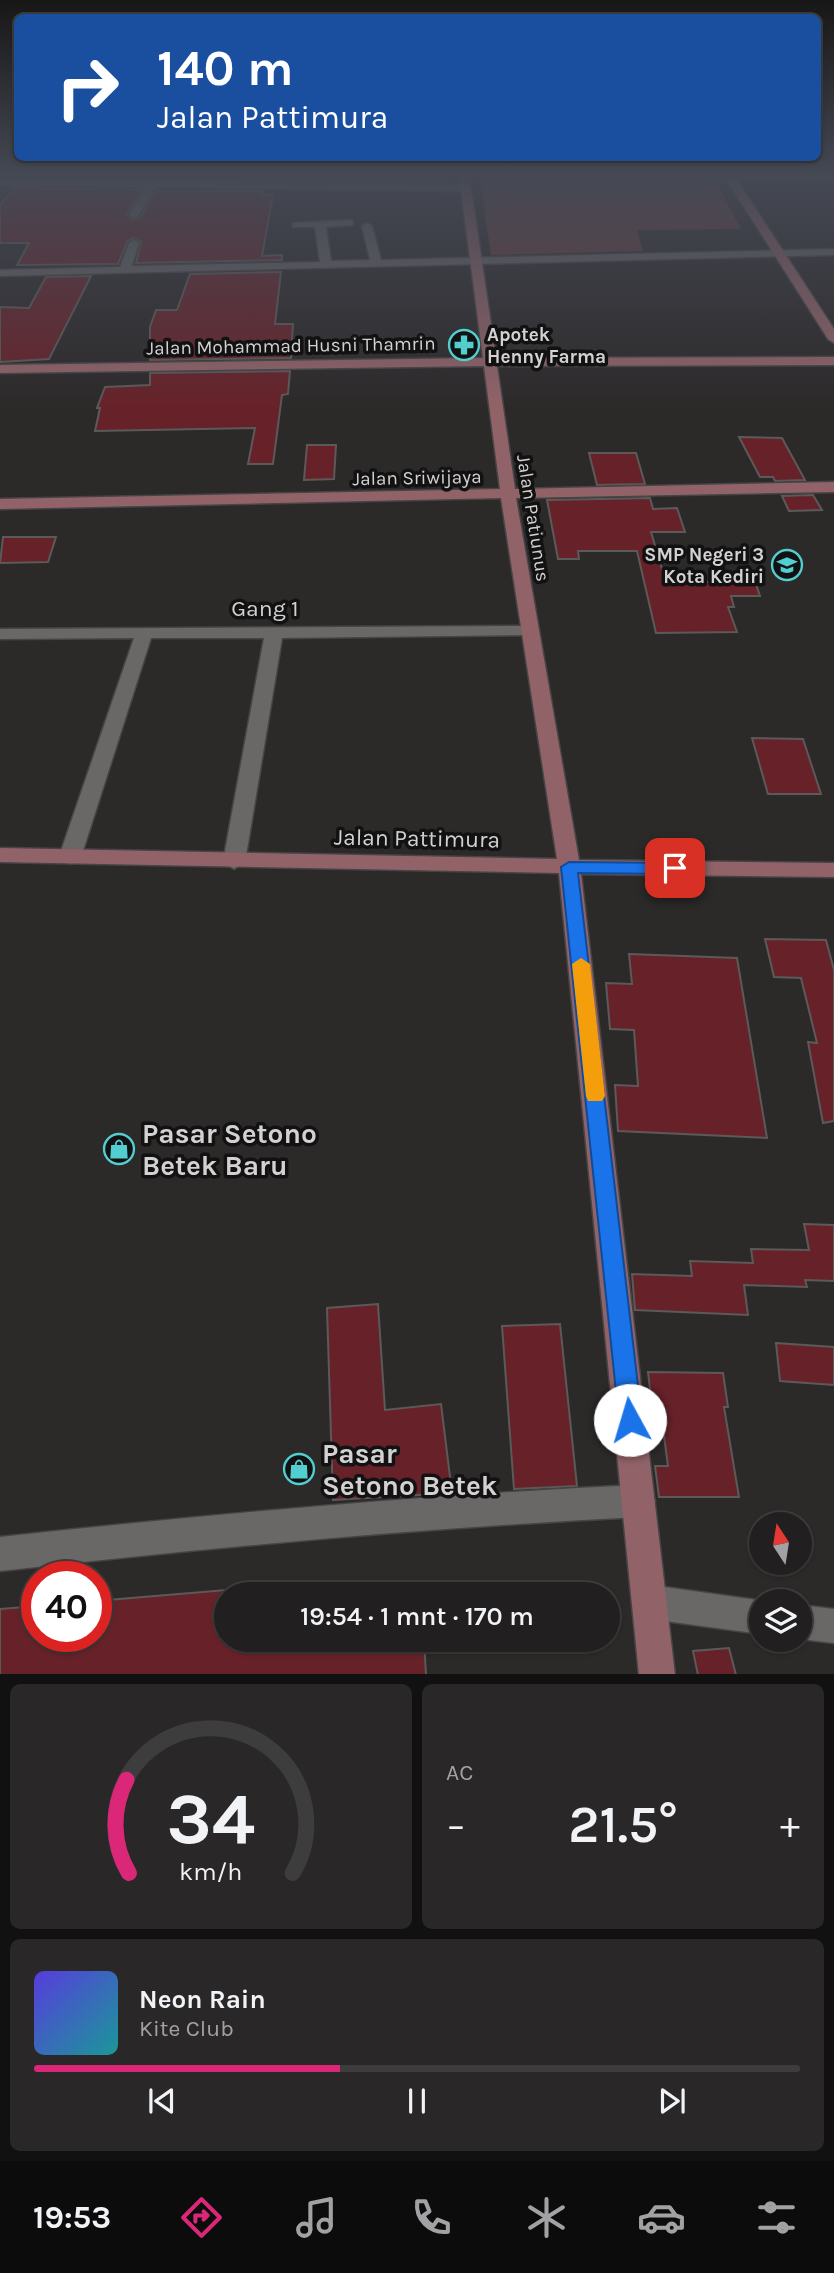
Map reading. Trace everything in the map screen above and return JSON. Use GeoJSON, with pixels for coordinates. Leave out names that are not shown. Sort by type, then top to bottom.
{"type":"FeatureCollection","features":[{"type":"Feature","properties":{"kind":"street"},"geometry":{"type":"LineString","coordinates":[[125,269],[131,252]]}},
{"type":"Feature","properties":{"kind":"street"},"geometry":{"type":"LineString","coordinates":[[324,252],[326,264]]}},
{"type":"Feature","properties":{"kind":"street"},"geometry":{"type":"LineString","coordinates":[[373,252],[376,263]]}},
{"type":"Feature","properties":{"kind":"street","name":"Jalan Patiunus"},"geometry":{"type":"LineString","coordinates":[[476,252],[508,494],[569,867],[657,1674]]}},
{"type":"Feature","properties":{"kind":"street"},"geometry":{"type":"LineString","coordinates":[[0,273],[774,252]]}},
{"type":"Feature","properties":{"kind":"street"},"geometry":{"type":"LineString","coordinates":[[779,252],[834,339]]}},
{"type":"Feature","properties":{"kind":"street","name":"Jalan Mohammad Husni Thamrin"},"geometry":{"type":"LineString","coordinates":[[0,369],[490,362],[834,361]]}},
{"type":"Feature","properties":{"kind":"street","name":"Jalan Sriwijaya"},"geometry":{"type":"LineString","coordinates":[[0,504],[834,487]]}},
{"type":"Feature","properties":{"kind":"street","name":"Gang 1"},"geometry":{"type":"LineString","coordinates":[[0,634],[530,631]]}},
{"type":"Feature","properties":{"kind":"street"},"geometry":{"type":"LineString","coordinates":[[234,862],[274,633]]}},
{"type":"Feature","properties":{"kind":"street"},"geometry":{"type":"LineString","coordinates":[[70,857],[144,634]]}},
{"type":"Feature","properties":{"kind":"street","name":"Jalan Pattimura"},"geometry":{"type":"LineString","coordinates":[[0,855],[234,862],[834,870]]}},
{"type":"Feature","properties":{"kind":"street"},"geometry":{"type":"LineString","coordinates":[[0,1554],[257,1526],[455,1510],[639,1501]]}},
{"type":"Feature","properties":{"kind":"street"},"geometry":{"type":"LineString","coordinates":[[650,1602],[749,1615]]}},
{"type":"Feature","properties":{"kind":"street"},"geometry":{"type":"LineString","coordinates":[[812,1623],[834,1626]]}},
{"type":"Feature","properties":{"kind":"shaded area"},"geometry":{"type":"Polygon","coordinates":[[[491,252],[600,252],[491,255],[491,252]]]}},
{"type":"Feature","properties":{"kind":"building"},"geometry":{"type":"Polygon","coordinates":[[[24,252],[123,252],[118,264],[17,265],[24,252]]]}},
{"type":"Feature","properties":{"kind":"building"},"geometry":{"type":"Polygon","coordinates":[[[139,252],[263,252],[262,256],[282,255],[282,260],[136,263],[139,252]]]}},
{"type":"Feature","properties":{"kind":"building"},"geometry":{"type":"Polygon","coordinates":[[[281,272],[275,324],[293,324],[291,358],[150,360],[150,327],[156,310],[177,310],[190,274],[281,272]]]}},
{"type":"Feature","properties":{"kind":"building"},"geometry":{"type":"Polygon","coordinates":[[[91,276],[49,359],[0,362],[0,307],[29,308],[46,277],[91,276]]]}},
{"type":"Feature","properties":{"kind":"building"},"geometry":{"type":"Polygon","coordinates":[[[290,371],[288,394],[282,395],[273,464],[248,464],[255,428],[95,431],[100,408],[97,408],[105,387],[150,385],[150,373],[290,371]]]}},
{"type":"Feature","properties":{"kind":"building"},"geometry":{"type":"Polygon","coordinates":[[[739,437],[782,438],[805,480],[775,481],[773,477],[760,477],[739,437]]]}},
{"type":"Feature","properties":{"kind":"building"},"geometry":{"type":"Polygon","coordinates":[[[307,445],[336,445],[334,479],[304,480],[307,445]]]}},
{"type":"Feature","properties":{"kind":"building"},"geometry":{"type":"Polygon","coordinates":[[[589,453],[636,453],[645,484],[597,485],[589,453]]]}},
{"type":"Feature","properties":{"kind":"building"},"geometry":{"type":"Polygon","coordinates":[[[813,495],[822,510],[789,511],[782,496],[813,495]]]}},
{"type":"Feature","properties":{"kind":"building"},"geometry":{"type":"Polygon","coordinates":[[[650,498],[653,509],[677,508],[685,532],[651,532],[666,582],[725,582],[723,575],[753,575],[760,596],[731,596],[734,607],[728,607],[737,632],[656,633],[637,551],[578,551],[579,559],[558,559],[547,500],[650,498]]]}},
{"type":"Feature","properties":{"kind":"building"},"geometry":{"type":"Polygon","coordinates":[[[3,537],[56,537],[48,562],[0,563],[3,537]]]}},
{"type":"Feature","properties":{"kind":"building"},"geometry":{"type":"Polygon","coordinates":[[[752,738],[803,739],[821,794],[768,794],[752,738]]]}},
{"type":"Feature","properties":{"kind":"building"},"geometry":{"type":"Polygon","coordinates":[[[765,939],[826,940],[834,970],[834,1121],[823,1123],[808,1042],[817,1043],[801,978],[774,977],[765,939]]]}},
{"type":"Feature","properties":{"kind":"building"},"geometry":{"type":"Polygon","coordinates":[[[629,954],[737,958],[767,1138],[618,1131],[615,1085],[638,1086],[634,1030],[610,1029],[606,983],[632,984],[629,954]]]}},
{"type":"Feature","properties":{"kind":"building"},"geometry":{"type":"Polygon","coordinates":[[[804,1224],[834,1225],[834,1281],[805,1280],[807,1287],[744,1285],[748,1315],[635,1310],[632,1274],[692,1276],[690,1261],[753,1263],[751,1249],[809,1250],[804,1224]]]}},
{"type":"Feature","properties":{"kind":"building"},"geometry":{"type":"Polygon","coordinates":[[[378,1304],[385,1410],[441,1404],[452,1493],[333,1500],[327,1308],[378,1304]]]}},
{"type":"Feature","properties":{"kind":"building"},"geometry":{"type":"Polygon","coordinates":[[[560,1324],[577,1486],[514,1489],[502,1326],[560,1324]]]}},
{"type":"Feature","properties":{"kind":"building"},"geometry":{"type":"Polygon","coordinates":[[[776,1343],[834,1347],[834,1385],[780,1381],[776,1343]]]}},
{"type":"Feature","properties":{"kind":"building"},"geometry":{"type":"Polygon","coordinates":[[[648,1372],[723,1373],[728,1407],[724,1407],[739,1497],[659,1497],[655,1466],[668,1466],[660,1406],[652,1406],[648,1372]]]}},
{"type":"Feature","properties":{"kind":"building"},"geometry":{"type":"Polygon","coordinates":[[[214,1591],[214,1652],[425,1652],[426,1674],[0,1674],[0,1609],[21,1607],[21,1652],[112,1652],[112,1600],[214,1591]]]}},
{"type":"Feature","properties":{"kind":"building"},"geometry":{"type":"Polygon","coordinates":[[[729,1648],[736,1674],[698,1674],[693,1651],[729,1648]]]}},
{"type":"Feature","properties":{"kind":"slow traffic"},"geometry":{"type":"LineString","coordinates":[[581,964],[595,1096]]}},
{"type":"Feature","properties":{"kind":"place","name":"Apotek Henny Farma"},"geometry":{"type":"Point","coordinates":[464,345]}},
{"type":"Feature","properties":{"kind":"place","name":"SMP Negeri 3 Kota Kediri"},"geometry":{"type":"Point","coordinates":[787,565]}},
{"type":"Feature","properties":{"kind":"place","name":"Pasar Setono Betek Baru"},"geometry":{"type":"Point","coordinates":[119,1149]}},
{"type":"Feature","properties":{"kind":"place","name":"Pasar Setono Betek"},"geometry":{"type":"Point","coordinates":[299,1469]}},
{"type":"Feature","properties":{"kind":"route"},"geometry":{"type":"LineString","coordinates":[[630,1420],[569,867],[675,868]]}}]}
